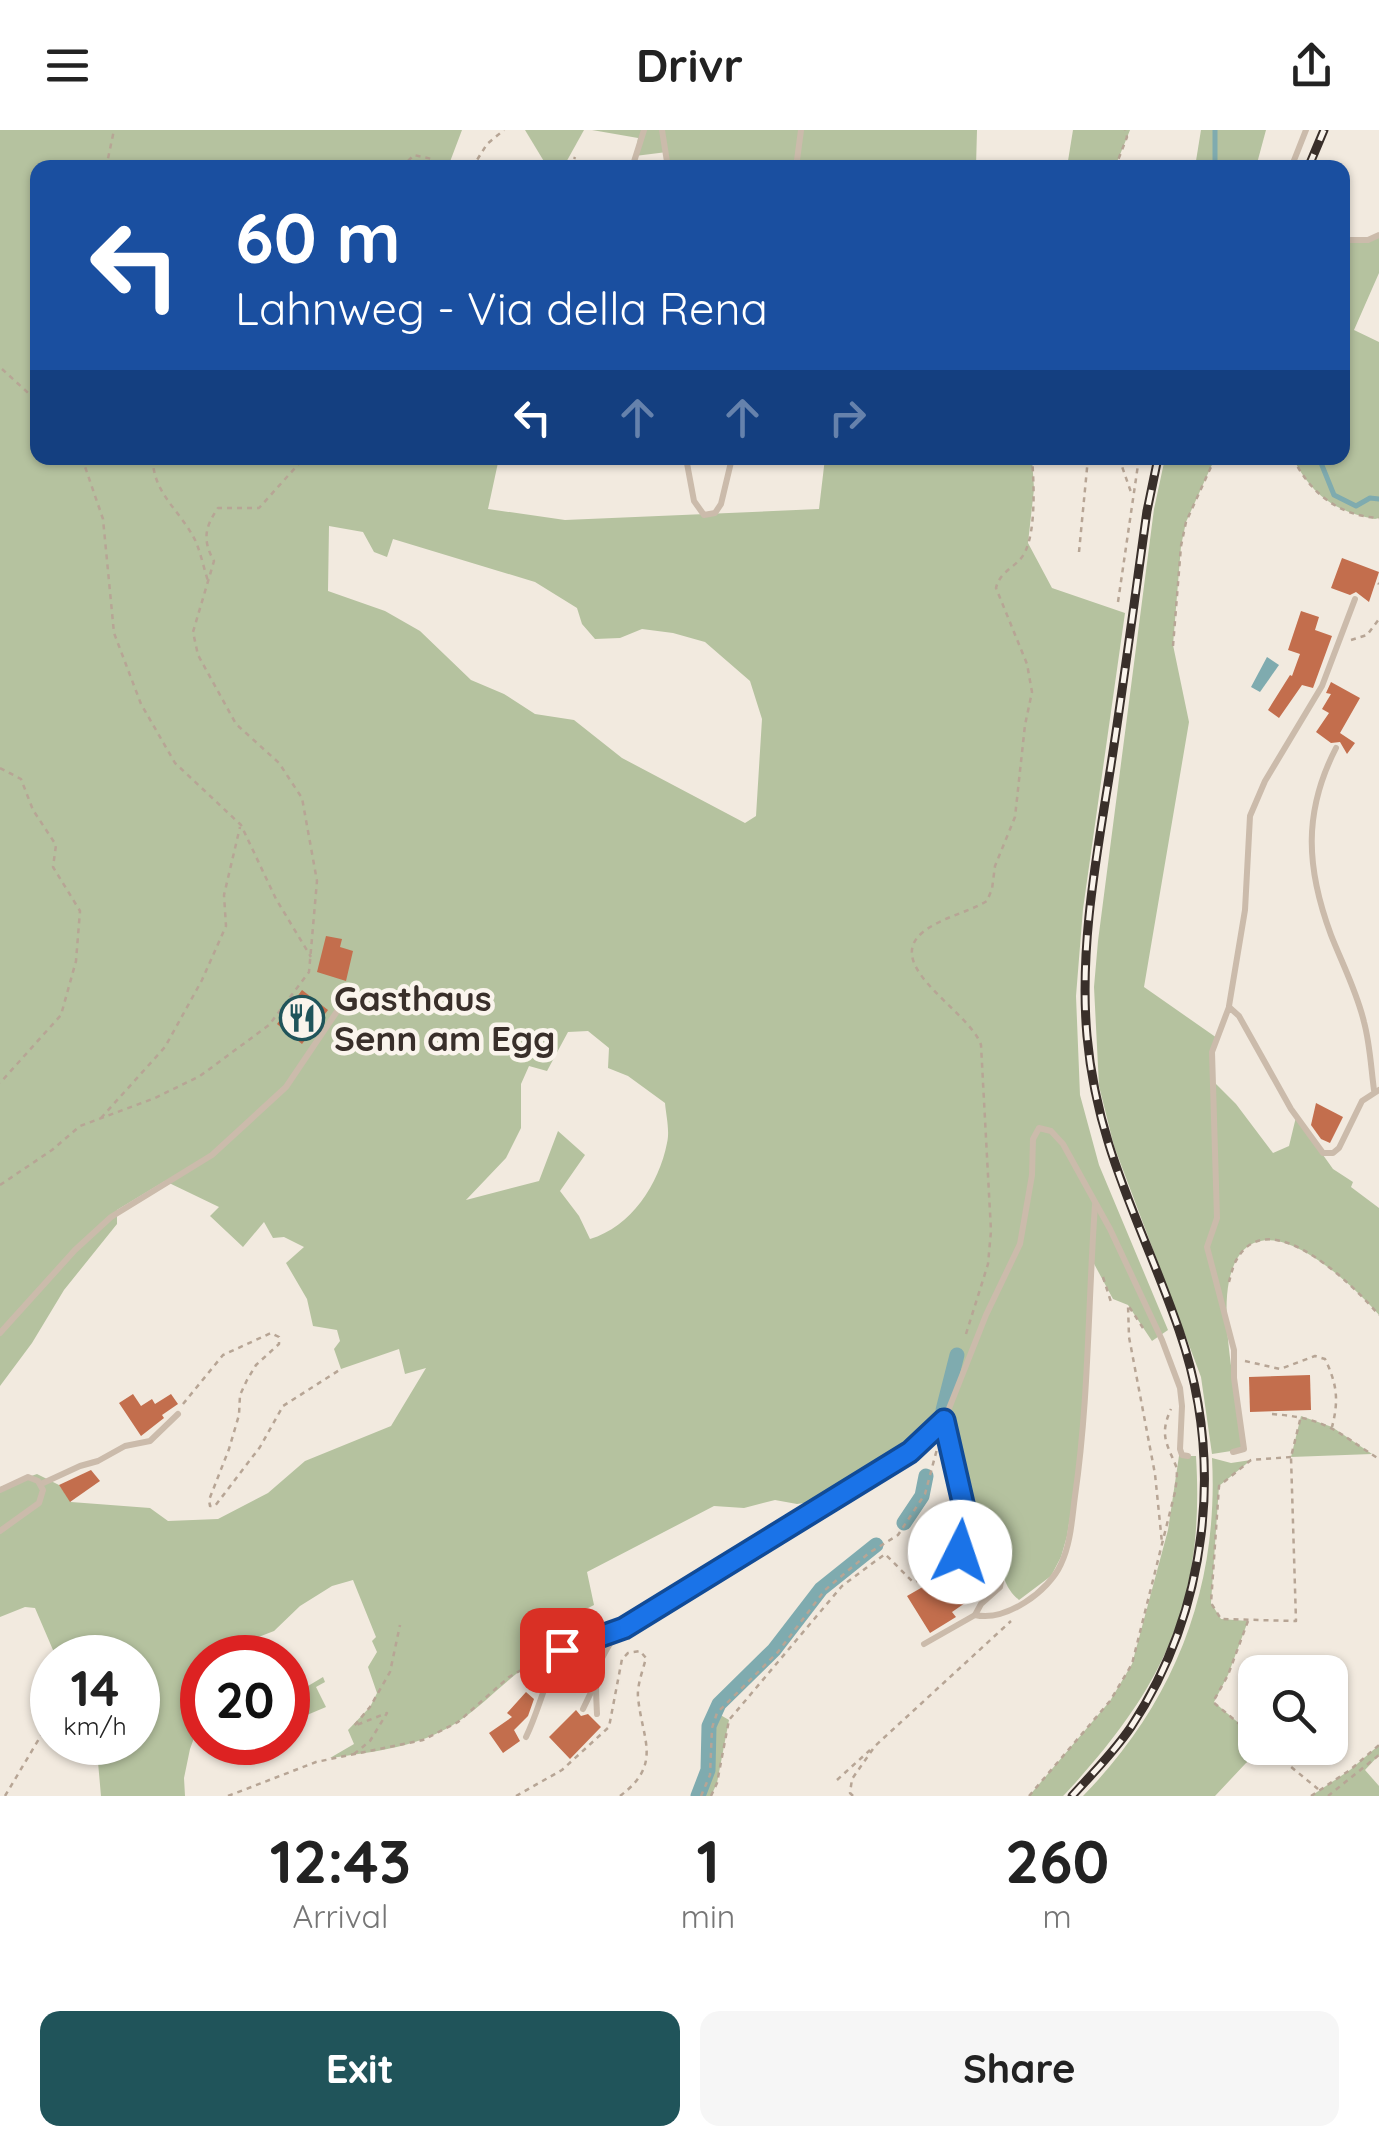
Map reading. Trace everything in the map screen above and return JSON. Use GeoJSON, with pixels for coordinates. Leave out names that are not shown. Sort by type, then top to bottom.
{"type":"FeatureCollection","features":[{"type":"Feature","properties":{"kind":"lane"},"geometry":{"type":"LineString","coordinates":[[635,160],[644,130]]}},
{"type":"Feature","properties":{"kind":"lane"},"geometry":{"type":"LineString","coordinates":[[662,130],[667,160]]}},
{"type":"Feature","properties":{"kind":"lane"},"geometry":{"type":"LineString","coordinates":[[797,160],[801,130]]}},
{"type":"Feature","properties":{"kind":"lane"},"geometry":{"type":"LineString","coordinates":[[1294,160],[1306,130]]}},
{"type":"Feature","properties":{"kind":"lane"},"geometry":{"type":"LineString","coordinates":[[1350,240],[1368,240],[1379,234]]}},
{"type":"Feature","properties":{"kind":"lane"},"geometry":{"type":"LineString","coordinates":[[687,465],[694,501],[704,515],[715,513],[721,504],[730,465]]}},
{"type":"Feature","properties":{"kind":"lane"},"geometry":{"type":"LineString","coordinates":[[1233,1452],[1244,1449],[1234,1358],[1207,1246],[1218,1218],[1212,1052],[1229,1006],[1245,910],[1250,816],[1265,780],[1322,686],[1355,600]]}},
{"type":"Feature","properties":{"kind":"lane"},"geometry":{"type":"LineString","coordinates":[[1229,1006],[1240,1016],[1291,1109],[1323,1153],[1334,1153],[1353,1114],[1377,1090],[1365,1023],[1330,930],[1314,868],[1314,800],[1336,748]]}},
{"type":"Feature","properties":{"kind":"lane"},"geometry":{"type":"LineString","coordinates":[[0,1333],[111,1217],[212,1155],[286,1087],[344,1001]]}},
{"type":"Feature","properties":{"kind":"lane"},"geometry":{"type":"LineString","coordinates":[[526,1737],[543,1701],[545,1682],[562,1650],[619,1630],[910,1452],[944,1420],[986,1315],[1020,1244],[1032,1175],[1033,1139],[1039,1128],[1051,1131],[1062,1144],[1110,1229],[1180,1388],[1180,1449],[1182,1455],[1188,1456]]}},
{"type":"Feature","properties":{"kind":"lane"},"geometry":{"type":"LineString","coordinates":[[975,1615],[986,1618],[1022,1603],[1053,1578],[1064,1558],[1082,1443],[1095,1206]]}},
{"type":"Feature","properties":{"kind":"lane"},"geometry":{"type":"LineString","coordinates":[[40,1484],[125,1446],[150,1441],[178,1414]]}},
{"type":"Feature","properties":{"kind":"lane"},"geometry":{"type":"LineString","coordinates":[[944,1420],[965,1512],[967,1548]]}},
{"type":"Feature","properties":{"kind":"lane"},"geometry":{"type":"LineString","coordinates":[[0,1490],[28,1477],[40,1484]]}},
{"type":"Feature","properties":{"kind":"lane"},"geometry":{"type":"LineString","coordinates":[[0,1531],[40,1503],[40,1484]]}},
{"type":"Feature","properties":{"kind":"lane"},"geometry":{"type":"LineString","coordinates":[[924,1644],[975,1615],[1001,1582],[998,1565],[979,1546],[967,1548],[936,1572]]}},
{"type":"Feature","properties":{"kind":"lane"},"geometry":{"type":"LineString","coordinates":[[597,1714],[598,1660],[619,1630]]}},
{"type":"Feature","properties":{"kind":"lane"},"geometry":{"type":"LineString","coordinates":[[583,1709],[596,1683]]}},
{"type":"Feature","properties":{"kind":"path"},"geometry":{"type":"LineString","coordinates":[[108,160],[114,130]]}},
{"type":"Feature","properties":{"kind":"path"},"geometry":{"type":"LineString","coordinates":[[477,160],[487,144],[504,130]]}},
{"type":"Feature","properties":{"kind":"path"},"geometry":{"type":"LineString","coordinates":[[1118,160],[1127,137],[1125,130]]}},
{"type":"Feature","properties":{"kind":"path"},"geometry":{"type":"LineString","coordinates":[[409,160],[414,155],[432,160]]}},
{"type":"Feature","properties":{"kind":"path"},"geometry":{"type":"LineString","coordinates":[[2,369],[30,395]]}},
{"type":"Feature","properties":{"kind":"path"},"geometry":{"type":"LineString","coordinates":[[84,465],[103,518],[114,633],[141,704],[175,763],[240,825],[276,899],[312,958]]}},
{"type":"Feature","properties":{"kind":"path"},"geometry":{"type":"LineString","coordinates":[[152,465],[165,499],[196,540],[208,583]]}},
{"type":"Feature","properties":{"kind":"path"},"geometry":{"type":"LineString","coordinates":[[0,1185],[80,1126],[200,1076],[269,1025],[309,972],[317,881],[302,798],[279,763],[236,724],[198,655],[193,632],[214,560],[205,545],[207,524],[218,508],[259,508],[298,465]]}},
{"type":"Feature","properties":{"kind":"path"},"geometry":{"type":"LineString","coordinates":[[963,1349],[970,1314],[988,1264],[992,1232],[983,1059],[971,1025],[917,973],[912,956],[916,938],[925,930],[987,901],[995,866],[1015,816],[1032,692],[1027,664],[996,588],[1000,576],[1026,550],[1034,489],[1032,465]]}},
{"type":"Feature","properties":{"kind":"path"},"geometry":{"type":"LineString","coordinates":[[1078,552],[1087,465]]}},
{"type":"Feature","properties":{"kind":"path"},"geometry":{"type":"LineString","coordinates":[[1121,465],[1132,496]]}},
{"type":"Feature","properties":{"kind":"path"},"geometry":{"type":"LineString","coordinates":[[1118,602],[1138,465]]}},
{"type":"Feature","properties":{"kind":"path"},"geometry":{"type":"LineString","coordinates":[[1173,646],[1186,522],[1212,465]]}},
{"type":"Feature","properties":{"kind":"path"},"geometry":{"type":"LineString","coordinates":[[1296,465],[1328,504],[1358,516],[1379,518]]}},
{"type":"Feature","properties":{"kind":"path"},"geometry":{"type":"LineString","coordinates":[[1339,640],[1367,635],[1379,620]]}},
{"type":"Feature","properties":{"kind":"path"},"geometry":{"type":"LineString","coordinates":[[0,768],[21,779],[33,810],[56,844],[53,868],[80,911],[76,961],[61,1015],[0,1084]]}},
{"type":"Feature","properties":{"kind":"path"},"geometry":{"type":"LineString","coordinates":[[100,1119],[166,1046],[202,980],[226,926],[224,894],[240,825]]}},
{"type":"Feature","properties":{"kind":"path"},"geometry":{"type":"LineString","coordinates":[[1228,1283],[1238,1256],[1258,1242],[1283,1241],[1316,1256],[1360,1292],[1379,1315]]}},
{"type":"Feature","properties":{"kind":"path"},"geometry":{"type":"LineString","coordinates":[[1144,1329],[1128,1305],[1129,1337],[1155,1474],[1162,1543]]}},
{"type":"Feature","properties":{"kind":"path"},"geometry":{"type":"LineString","coordinates":[[178,1414],[223,1355],[272,1333],[279,1336],[279,1344],[256,1365],[240,1395],[232,1437],[209,1500],[210,1506],[215,1506],[260,1447],[283,1406],[341,1369]]}},
{"type":"Feature","properties":{"kind":"path"},"geometry":{"type":"LineString","coordinates":[[1234,1358],[1280,1369],[1315,1356],[1325,1359],[1336,1380],[1338,1403],[1332,1427]]}},
{"type":"Feature","properties":{"kind":"path"},"geometry":{"type":"LineString","coordinates":[[1030,1796],[1110,1701],[1132,1664],[1176,1492],[1176,1467],[1168,1457],[1165,1442],[1166,1418],[1171,1407]]}},
{"type":"Feature","properties":{"kind":"path"},"geometry":{"type":"LineString","coordinates":[[1272,1414],[1300,1416],[1332,1427],[1379,1459]]}},
{"type":"Feature","properties":{"kind":"path"},"geometry":{"type":"LineString","coordinates":[[1292,1456],[1250,1460],[1219,1486],[1211,1603],[1220,1619],[1296,1622],[1292,1456],[1300,1416]]}},
{"type":"Feature","properties":{"kind":"path"},"geometry":{"type":"LineString","coordinates":[[701,1796],[710,1774],[712,1728],[717,1712],[778,1652],[825,1590],[904,1527],[928,1486],[944,1420]]}},
{"type":"Feature","properties":{"kind":"path"},"geometry":{"type":"LineString","coordinates":[[710,1796],[717,1783],[729,1720],[842,1586],[884,1554],[913,1582],[936,1572]]}},
{"type":"Feature","properties":{"kind":"path"},"geometry":{"type":"LineString","coordinates":[[837,1780],[1017,1616],[1022,1603]]}},
{"type":"Feature","properties":{"kind":"path"},"geometry":{"type":"LineString","coordinates":[[1238,1722],[1214,1702],[1248,1621]]}},
{"type":"Feature","properties":{"kind":"path"},"geometry":{"type":"LineString","coordinates":[[353,1755],[370,1741],[388,1713],[354,1726],[390,1672],[400,1625]]}},
{"type":"Feature","properties":{"kind":"path"},"geometry":{"type":"LineString","coordinates":[[228,1796],[316,1762],[423,1740],[458,1722],[509,1677],[562,1650]]}},
{"type":"Feature","properties":{"kind":"path"},"geometry":{"type":"LineString","coordinates":[[516,1796],[562,1770],[609,1727],[615,1712],[618,1670],[628,1653],[640,1650],[646,1658],[637,1692],[649,1751],[640,1776],[620,1796]]}},
{"type":"Feature","properties":{"kind":"path"},"geometry":{"type":"LineString","coordinates":[[1311,1796],[1379,1745]]}},
{"type":"Feature","properties":{"kind":"path"},"geometry":{"type":"LineString","coordinates":[[853,1796],[852,1779],[875,1746]]}},
{"type":"Feature","properties":{"kind":"path"},"geometry":{"type":"LineString","coordinates":[[5,1796],[30,1754]]}},
{"type":"Feature","properties":{"kind":"path"},"geometry":{"type":"LineString","coordinates":[[1328,1796],[1379,1754]]}},
{"type":"Feature","properties":{"kind":"path"},"geometry":{"type":"LineString","coordinates":[[1289,1765],[1319,1790]]}},
{"type":"Feature","properties":{"kind":"green space"},"geometry":{"type":"Polygon","coordinates":[[[0,130],[462,130],[451,160],[30,160],[30,465],[497,465],[488,509],[565,520],[819,509],[824,465],[1032,465],[1028,543],[1052,588],[1125,613],[1083,909],[1076,996],[1080,1095],[1099,1165],[1168,1330],[1152,1341],[1128,1305],[1113,1299],[1092,1260],[1082,1443],[1067,1536],[1051,1576],[1019,1600],[1011,1592],[992,1552],[970,1540],[944,1422],[885,1477],[841,1498],[797,1504],[775,1500],[744,1508],[714,1506],[587,1572],[594,1605],[541,1632],[534,1661],[459,1721],[429,1737],[397,1747],[330,1758],[354,1744],[348,1730],[370,1707],[377,1693],[368,1667],[377,1652],[372,1641],[376,1637],[353,1580],[332,1586],[264,1635],[180,1635],[180,1765],[187,1765],[185,1796],[101,1796],[98,1765],[160,1765],[160,1635],[47,1635],[35,1608],[25,1607],[0,1617],[0,1487],[37,1474],[59,1485],[71,1502],[150,1508],[168,1521],[218,1519],[268,1493],[305,1461],[391,1426],[426,1368],[405,1374],[399,1349],[341,1369],[334,1349],[340,1341],[337,1330],[313,1326],[307,1299],[286,1263],[304,1247],[284,1237],[273,1238],[264,1222],[243,1247],[210,1216],[219,1207],[165,1181],[117,1210],[117,1224],[64,1290],[0,1386],[0,130]],[[329,526],[328,591],[385,611],[420,631],[471,680],[504,694],[535,714],[574,720],[622,758],[745,823],[756,816],[762,719],[750,681],[705,642],[642,629],[620,638],[595,639],[582,624],[577,608],[535,582],[393,539],[387,557],[374,552],[363,532],[329,526]],[[588,1031],[568,1032],[547,1071],[529,1066],[521,1084],[521,1128],[506,1158],[466,1200],[539,1181],[558,1131],[585,1155],[560,1191],[590,1239],[630,1214],[650,1188],[663,1158],[668,1128],[665,1103],[628,1076],[608,1068],[609,1048],[588,1031]]]}},
{"type":"Feature","properties":{"kind":"green space"},"geometry":{"type":"Polygon","coordinates":[[[525,130],[584,130],[567,160],[543,160],[525,130]]]}},
{"type":"Feature","properties":{"kind":"green space"},"geometry":{"type":"Polygon","coordinates":[[[592,130],[977,130],[976,160],[668,160],[667,152],[635,156],[638,138],[592,130]]]}},
{"type":"Feature","properties":{"kind":"green space"},"geometry":{"type":"Polygon","coordinates":[[[1073,130],[1130,130],[1118,160],[1068,160],[1073,130]]]}},
{"type":"Feature","properties":{"kind":"green space"},"geometry":{"type":"Polygon","coordinates":[[[1201,130],[1266,130],[1258,160],[1196,160],[1201,130]]]}},
{"type":"Feature","properties":{"kind":"green space"},"geometry":{"type":"Polygon","coordinates":[[[1379,235],[1379,273],[1354,330],[1379,342],[1379,518],[1375,519],[1336,506],[1316,491],[1297,465],[1350,465],[1350,241],[1379,235]]]}},
{"type":"Feature","properties":{"kind":"green space"},"geometry":{"type":"Polygon","coordinates":[[[1163,465],[1212,465],[1186,522],[1181,546],[1173,645],[1189,722],[1144,987],[1217,1038],[1210,1078],[1236,1104],[1273,1153],[1289,1146],[1296,1117],[1333,1169],[1353,1182],[1351,1187],[1379,1208],[1379,1315],[1346,1282],[1301,1250],[1278,1241],[1257,1242],[1240,1254],[1229,1281],[1227,1319],[1244,1449],[1212,1454],[1201,1377],[1114,1146],[1099,1086],[1094,987],[1098,941],[1154,509],[1163,465]]]}},
{"type":"Feature","properties":{"kind":"green space"},"geometry":{"type":"Polygon","coordinates":[[[1301,1416],[1332,1427],[1372,1454],[1291,1457],[1301,1416]]]}},
{"type":"Feature","properties":{"kind":"green space"},"geometry":{"type":"Polygon","coordinates":[[[1180,1449],[1188,1456],[1196,1456],[1197,1508],[1185,1599],[1171,1640],[1129,1716],[1066,1793],[1029,1796],[1110,1701],[1132,1664],[1168,1530],[1180,1449]]]}},
{"type":"Feature","properties":{"kind":"green space"},"geometry":{"type":"Polygon","coordinates":[[[1212,1458],[1231,1463],[1251,1460],[1219,1486],[1211,1603],[1221,1619],[1248,1621],[1214,1702],[1238,1722],[1238,1765],[1244,1765],[1215,1796],[1083,1796],[1143,1722],[1166,1683],[1198,1598],[1208,1553],[1212,1458]]]}},
{"type":"Feature","properties":{"kind":"green space"},"geometry":{"type":"Polygon","coordinates":[[[323,1677],[325,1682],[316,1687],[326,1707],[310,1714],[310,1685],[323,1677]]]}},
{"type":"Feature","properties":{"kind":"green space"},"geometry":{"type":"Polygon","coordinates":[[[717,1713],[729,1720],[717,1783],[711,1796],[701,1796],[709,1775],[717,1713]]]}},
{"type":"Feature","properties":{"kind":"green space"},"geometry":{"type":"Polygon","coordinates":[[[1379,1745],[1379,1755],[1365,1770],[1379,1786],[1379,1796],[1311,1796],[1350,1770],[1379,1745]]]}},
{"type":"Feature","properties":{"kind":"water"},"geometry":{"type":"Polygon","coordinates":[[[1267,657],[1279,665],[1260,692],[1251,687],[1267,657]]]}},
{"type":"Feature","properties":{"kind":"building"},"geometry":{"type":"Polygon","coordinates":[[[1342,558],[1379,572],[1369,602],[1356,592],[1350,595],[1331,588],[1342,558]]]}},
{"type":"Feature","properties":{"kind":"building"},"geometry":{"type":"Polygon","coordinates":[[[1301,611],[1319,617],[1315,630],[1332,636],[1313,688],[1302,685],[1279,718],[1268,710],[1292,676],[1300,654],[1288,650],[1301,611]]]}},
{"type":"Feature","properties":{"kind":"building"},"geometry":{"type":"Polygon","coordinates":[[[1331,682],[1360,698],[1340,733],[1355,743],[1347,754],[1340,742],[1331,743],[1316,732],[1329,713],[1322,709],[1331,694],[1326,693],[1331,682]]]}},
{"type":"Feature","properties":{"kind":"building"},"geometry":{"type":"Polygon","coordinates":[[[326,936],[342,939],[340,947],[353,951],[346,981],[317,972],[326,936]]]}},
{"type":"Feature","properties":{"kind":"building"},"geometry":{"type":"Polygon","coordinates":[[[302,990],[328,1010],[302,1044],[277,1024],[302,990]]]}},
{"type":"Feature","properties":{"kind":"building"},"geometry":{"type":"Polygon","coordinates":[[[1316,1103],[1343,1117],[1330,1143],[1321,1139],[1311,1125],[1316,1103]]]}},
{"type":"Feature","properties":{"kind":"building"},"geometry":{"type":"Polygon","coordinates":[[[1310,1375],[1311,1410],[1250,1412],[1249,1377],[1310,1375]]]}},
{"type":"Feature","properties":{"kind":"building"},"geometry":{"type":"Polygon","coordinates":[[[133,1394],[141,1406],[152,1399],[155,1404],[171,1394],[178,1404],[141,1436],[119,1403],[133,1394]]]}},
{"type":"Feature","properties":{"kind":"building"},"geometry":{"type":"Polygon","coordinates":[[[91,1470],[100,1481],[70,1502],[59,1485],[91,1470]]]}},
{"type":"Feature","properties":{"kind":"building"},"geometry":{"type":"Polygon","coordinates":[[[972,1553],[982,1555],[992,1568],[994,1583],[952,1612],[956,1617],[930,1633],[907,1596],[972,1553]]]}},
{"type":"Feature","properties":{"kind":"building"},"geometry":{"type":"Polygon","coordinates":[[[526,1692],[534,1699],[528,1716],[514,1730],[520,1741],[503,1753],[489,1733],[512,1717],[507,1713],[526,1692]]]}},
{"type":"Feature","properties":{"kind":"building"},"geometry":{"type":"Polygon","coordinates":[[[576,1710],[581,1716],[588,1714],[601,1727],[570,1759],[549,1737],[576,1710]]]}},
{"type":"Feature","properties":{"kind":"waterway"},"geometry":{"type":"LineString","coordinates":[[1215,130],[1215,160]]}},
{"type":"Feature","properties":{"kind":"waterway"},"geometry":{"type":"LineString","coordinates":[[1322,465],[1334,495],[1356,506],[1370,498],[1379,499]]}},
{"type":"Feature","properties":{"kind":"waterway"},"geometry":{"type":"LineString","coordinates":[[943,1410],[957,1355]]}},
{"type":"Feature","properties":{"kind":"waterway"},"geometry":{"type":"LineString","coordinates":[[904,1523],[922,1496],[926,1476]]}},
{"type":"Feature","properties":{"kind":"waterway"},"geometry":{"type":"LineString","coordinates":[[698,1796],[708,1770],[709,1726],[719,1704],[774,1650],[821,1589],[876,1545]]}},
{"type":"Feature","properties":{"kind":"railway"},"geometry":{"type":"LineString","coordinates":[[1311,160],[1324,130]]}},
{"type":"Feature","properties":{"kind":"railway"},"geometry":{"type":"LineString","coordinates":[[1072,1796],[1131,1727],[1157,1682],[1192,1585],[1201,1534],[1202,1431],[1193,1380],[1179,1330],[1111,1151],[1092,1077],[1085,1002],[1095,866],[1157,465]]}},
{"type":"Feature","properties":{"kind":"place","name":"Gasthaus Senn am Egg"},"geometry":{"type":"Point","coordinates":[302,1018]}},
{"type":"Feature","properties":{"kind":"route"},"geometry":{"type":"LineString","coordinates":[[562,1650],[624,1628],[910,1452],[944,1420],[965,1512],[967,1548],[960,1552]]}}]}
